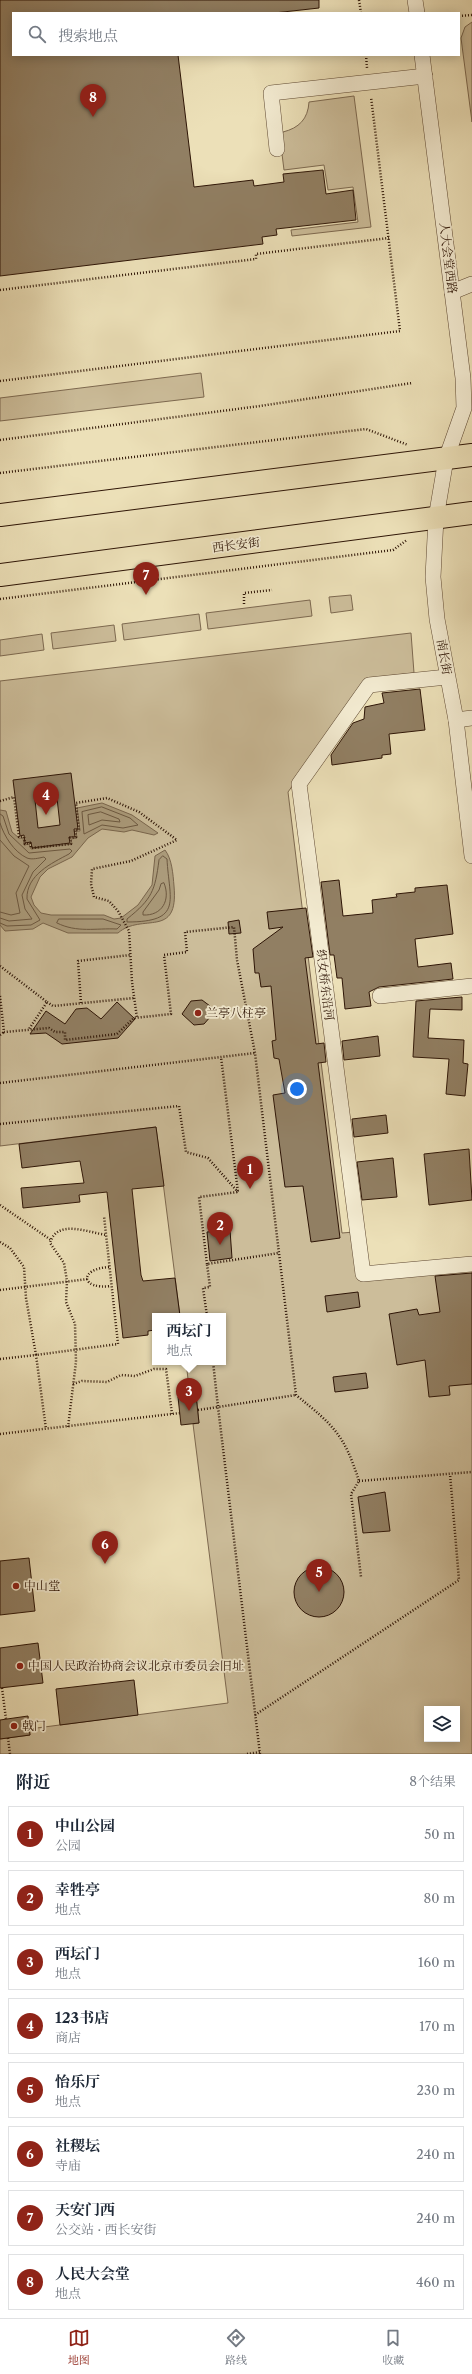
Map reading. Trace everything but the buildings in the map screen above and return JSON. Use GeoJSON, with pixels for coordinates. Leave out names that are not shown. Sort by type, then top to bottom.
{"type":"FeatureCollection","features":[{"type":"Feature","properties":{"kind":"highway"},"geometry":{"type":"LineString","coordinates":[[0,514],[472,455]]}},
{"type":"Feature","properties":{"kind":"highway","name":"西长安街"},"geometry":{"type":"LineString","coordinates":[[0,575],[472,513]]}},
{"type":"Feature","properties":{"kind":"street"},"geometry":{"type":"LineString","coordinates":[[416,0],[417,12]]}},
{"type":"Feature","properties":{"kind":"street","name":"人大会堂西路"},"geometry":{"type":"LineString","coordinates":[[422,56],[463,378],[464,408],[446,459]]}},
{"type":"Feature","properties":{"kind":"street"},"geometry":{"type":"LineString","coordinates":[[277,149],[272,93],[425,76]]}},
{"type":"Feature","properties":{"kind":"street"},"geometry":{"type":"LineString","coordinates":[[452,292],[472,284]]}},
{"type":"Feature","properties":{"kind":"street","name":"南长街"},"geometry":{"type":"LineString","coordinates":[[446,459],[436,518],[433,577],[437,619],[456,720],[472,856]]}},
{"type":"Feature","properties":{"kind":"street","name":"织女桥东沿河"},"geometry":{"type":"LineString","coordinates":[[447,677],[370,685],[299,784],[362,1274],[472,1264]]}},
{"type":"Feature","properties":{"kind":"street"},"geometry":{"type":"LineString","coordinates":[[456,720],[472,718]]}},
{"type":"Feature","properties":{"kind":"street"},"geometry":{"type":"LineString","coordinates":[[380,996],[472,986]]}},
{"type":"Feature","properties":{"kind":"path"},"geometry":{"type":"LineString","coordinates":[[359,0],[361,12]]}},
{"type":"Feature","properties":{"kind":"path"},"geometry":{"type":"LineString","coordinates":[[460,16],[472,15]]}},
{"type":"Feature","properties":{"kind":"path"},"geometry":{"type":"LineString","coordinates":[[0,381],[400,331],[366,56]]}},
{"type":"Feature","properties":{"kind":"path"},"geometry":{"type":"LineString","coordinates":[[0,290],[256,259],[256,254],[388,238]]}},
{"type":"Feature","properties":{"kind":"path"},"geometry":{"type":"LineString","coordinates":[[0,440],[252,407],[412,383]]}},
{"type":"Feature","properties":{"kind":"path"},"geometry":{"type":"LineString","coordinates":[[0,473],[366,430],[410,445]]}},
{"type":"Feature","properties":{"kind":"path"},"geometry":{"type":"LineString","coordinates":[[0,599],[393,550],[412,536]]}},
{"type":"Feature","properties":{"kind":"path"},"geometry":{"type":"LineString","coordinates":[[244,604],[244,593],[272,590]]}},
{"type":"Feature","properties":{"kind":"path"},"geometry":{"type":"LineString","coordinates":[[0,801],[14,797],[19,837],[24,837],[25,844],[30,843],[31,848],[71,844],[70,838],[76,837],[75,830],[79,830],[76,803],[107,798],[139,812],[177,840],[131,861],[92,869],[91,884],[94,897],[109,901],[118,911],[129,932],[137,1018]]}},
{"type":"Feature","properties":{"kind":"path"},"geometry":{"type":"LineString","coordinates":[[0,1035],[4,1032],[49,1028],[55,1032],[65,1032],[65,1040],[117,1034],[134,1018],[171,1014],[164,955],[187,952],[184,932],[234,927],[237,960],[255,1053],[296,1395],[338,1431],[350,1452],[359,1481],[351,1494],[362,1577]]}},
{"type":"Feature","properties":{"kind":"path"},"geometry":{"type":"LineString","coordinates":[[82,1003],[78,961],[130,955]]}},
{"type":"Feature","properties":{"kind":"path"},"geometry":{"type":"LineString","coordinates":[[0,966],[53,1006],[134,998]]}},
{"type":"Feature","properties":{"kind":"path"},"geometry":{"type":"LineString","coordinates":[[0,996],[4,1032]]}},
{"type":"Feature","properties":{"kind":"path"},"geometry":{"type":"LineString","coordinates":[[29,1030],[47,1002]]}},
{"type":"Feature","properties":{"kind":"path"},"geometry":{"type":"LineString","coordinates":[[0,1083],[255,1053]]}},
{"type":"Feature","properties":{"kind":"path"},"geometry":{"type":"LineString","coordinates":[[221,1057],[238,1192]]}},
{"type":"Feature","properties":{"kind":"path"},"geometry":{"type":"LineString","coordinates":[[0,1124],[179,1106],[186,1152],[208,1158],[238,1192]]}},
{"type":"Feature","properties":{"kind":"path"},"geometry":{"type":"LineString","coordinates":[[207,1313],[203,1288],[210,1287],[199,1197],[238,1192]]}},
{"type":"Feature","properties":{"kind":"path"},"geometry":{"type":"LineString","coordinates":[[0,1205],[51,1240]]}},
{"type":"Feature","properties":{"kind":"path"},"geometry":{"type":"LineString","coordinates":[[0,1359],[118,1344],[104,1216]]}},
{"type":"Feature","properties":{"kind":"path"},"geometry":{"type":"LineString","coordinates":[[68,1426],[76,1349],[75,1324],[66,1302],[67,1281],[64,1263],[50,1244],[52,1235],[60,1230],[76,1228],[106,1235]]}},
{"type":"Feature","properties":{"kind":"path"},"geometry":{"type":"LineString","coordinates":[[0,1242],[10,1248],[20,1259],[24,1267],[25,1287],[46,1429]]}},
{"type":"Feature","properties":{"kind":"path"},"geometry":{"type":"LineString","coordinates":[[207,1264],[279,1254]]}},
{"type":"Feature","properties":{"kind":"path"},"geometry":{"type":"LineString","coordinates":[[109,1267],[94,1268],[89,1273],[88,1279],[93,1287],[111,1286]]}},
{"type":"Feature","properties":{"kind":"path"},"geometry":{"type":"LineString","coordinates":[[0,1290],[88,1279]]}},
{"type":"Feature","properties":{"kind":"path"},"geometry":{"type":"LineString","coordinates":[[213,1365],[260,1753],[247,1754]]}},
{"type":"Feature","properties":{"kind":"path"},"geometry":{"type":"LineString","coordinates":[[73,1384],[82,1381],[107,1382],[122,1375],[135,1376],[154,1370],[166,1369],[172,1414]]}},
{"type":"Feature","properties":{"kind":"path"},"geometry":{"type":"LineString","coordinates":[[198,1410],[296,1395]]}},
{"type":"Feature","properties":{"kind":"path"},"geometry":{"type":"LineString","coordinates":[[0,1434],[180,1413]]}},
{"type":"Feature","properties":{"kind":"path"},"geometry":{"type":"LineString","coordinates":[[359,1481],[472,1472]]}},
{"type":"Feature","properties":{"kind":"path"},"geometry":{"type":"LineString","coordinates":[[255,1715],[459,1580],[450,1474]]}},
{"type":"Feature","properties":{"kind":"path"},"geometry":{"type":"LineString","coordinates":[[2,1688],[6,1719]]}},
{"type":"Feature","properties":{"kind":"path"},"geometry":{"type":"LineString","coordinates":[[8,1738],[10,1754]]}},
{"type":"Feature","properties":{"kind":"shaded area"},"geometry":{"type":"Polygon","coordinates":[[[472,22],[472,122],[461,38],[465,27],[472,22]]]}},
{"type":"Feature","properties":{"kind":"shaded area"},"geometry":{"type":"Polygon","coordinates":[[[354,96],[371,227],[292,236],[291,230],[358,222],[353,187],[328,190],[324,165],[284,170],[280,138],[283,132],[294,128],[302,122],[307,113],[309,102],[354,96]]]}},
{"type":"Feature","properties":{"kind":"shaded area"},"geometry":{"type":"Polygon","coordinates":[[[201,373],[204,397],[0,421],[0,398],[201,373]]]}},
{"type":"Feature","properties":{"kind":"shaded area"},"geometry":{"type":"Polygon","coordinates":[[[351,595],[353,610],[331,613],[329,597],[351,595]]]}},
{"type":"Feature","properties":{"kind":"shaded area"},"geometry":{"type":"Polygon","coordinates":[[[310,600],[312,616],[208,629],[206,613],[310,600]]]}},
{"type":"Feature","properties":{"kind":"shaded area"},"geometry":{"type":"Polygon","coordinates":[[[199,614],[201,630],[124,640],[122,624],[199,614]]]}},
{"type":"Feature","properties":{"kind":"shaded area"},"geometry":{"type":"Polygon","coordinates":[[[114,625],[116,641],[53,649],[51,633],[114,625]]]}},
{"type":"Feature","properties":{"kind":"shaded area"},"geometry":{"type":"Polygon","coordinates":[[[411,633],[414,673],[370,678],[288,792],[342,1233],[354,1232],[360,1280],[472,1268],[472,1754],[0,1754],[0,1739],[30,1735],[29,1729],[228,1703],[193,1424],[199,1423],[196,1395],[190,1396],[186,1365],[226,1365],[226,1313],[180,1313],[156,1127],[0,1146],[0,681],[411,633]]]}},
{"type":"Feature","properties":{"kind":"shaded area"},"geometry":{"type":"Polygon","coordinates":[[[42,634],[44,650],[0,656],[0,640],[42,634]]]}},
{"type":"Feature","properties":{"kind":"water"},"geometry":{"type":"Polygon","coordinates":[[[102,803],[132,815],[158,833],[154,835],[132,830],[124,832],[102,829],[88,838],[72,857],[48,869],[40,877],[31,897],[34,905],[41,913],[51,915],[104,915],[114,919],[121,918],[138,905],[152,885],[155,856],[165,850],[171,862],[174,881],[174,903],[171,913],[165,919],[157,922],[138,924],[128,927],[118,933],[68,933],[43,923],[33,929],[5,931],[0,925],[0,810],[6,811],[12,832],[19,838],[23,838],[24,845],[29,844],[31,849],[72,844],[71,839],[77,838],[76,831],[80,831],[77,808],[102,803]]]}},
{"type":"Feature","properties":{"kind":"place","name":"人民大会堂"},"geometry":{"type":"Point","coordinates":[93,117]}},
{"type":"Feature","properties":{"kind":"place","name":"天安门西"},"geometry":{"type":"Point","coordinates":[146,595]}},
{"type":"Feature","properties":{"kind":"place","name":"123书店"},"geometry":{"type":"Point","coordinates":[46,815]}},
{"type":"Feature","properties":{"kind":"place","name":"兰亭八柱亭"},"geometry":{"type":"Point","coordinates":[198,1013]}},
{"type":"Feature","properties":{"kind":"place","name":"中山公园"},"geometry":{"type":"Point","coordinates":[250,1189]}},
{"type":"Feature","properties":{"kind":"place","name":"幸牲亭"},"geometry":{"type":"Point","coordinates":[220,1245]}},
{"type":"Feature","properties":{"kind":"place","name":"西坛门"},"geometry":{"type":"Point","coordinates":[189,1411]}},
{"type":"Feature","properties":{"kind":"place","name":"社稷坛"},"geometry":{"type":"Point","coordinates":[105,1564]}},
{"type":"Feature","properties":{"kind":"place","name":"中山堂"},"geometry":{"type":"Point","coordinates":[16,1586]}},
{"type":"Feature","properties":{"kind":"place","name":"怡乐厅"},"geometry":{"type":"Point","coordinates":[319,1592]}},
{"type":"Feature","properties":{"kind":"place","name":"中国人民政治协商会议北京市委员会旧址"},"geometry":{"type":"Point","coordinates":[20,1666]}},
{"type":"Feature","properties":{"kind":"place","name":"戟门"},"geometry":{"type":"Point","coordinates":[14,1726]}}]}
